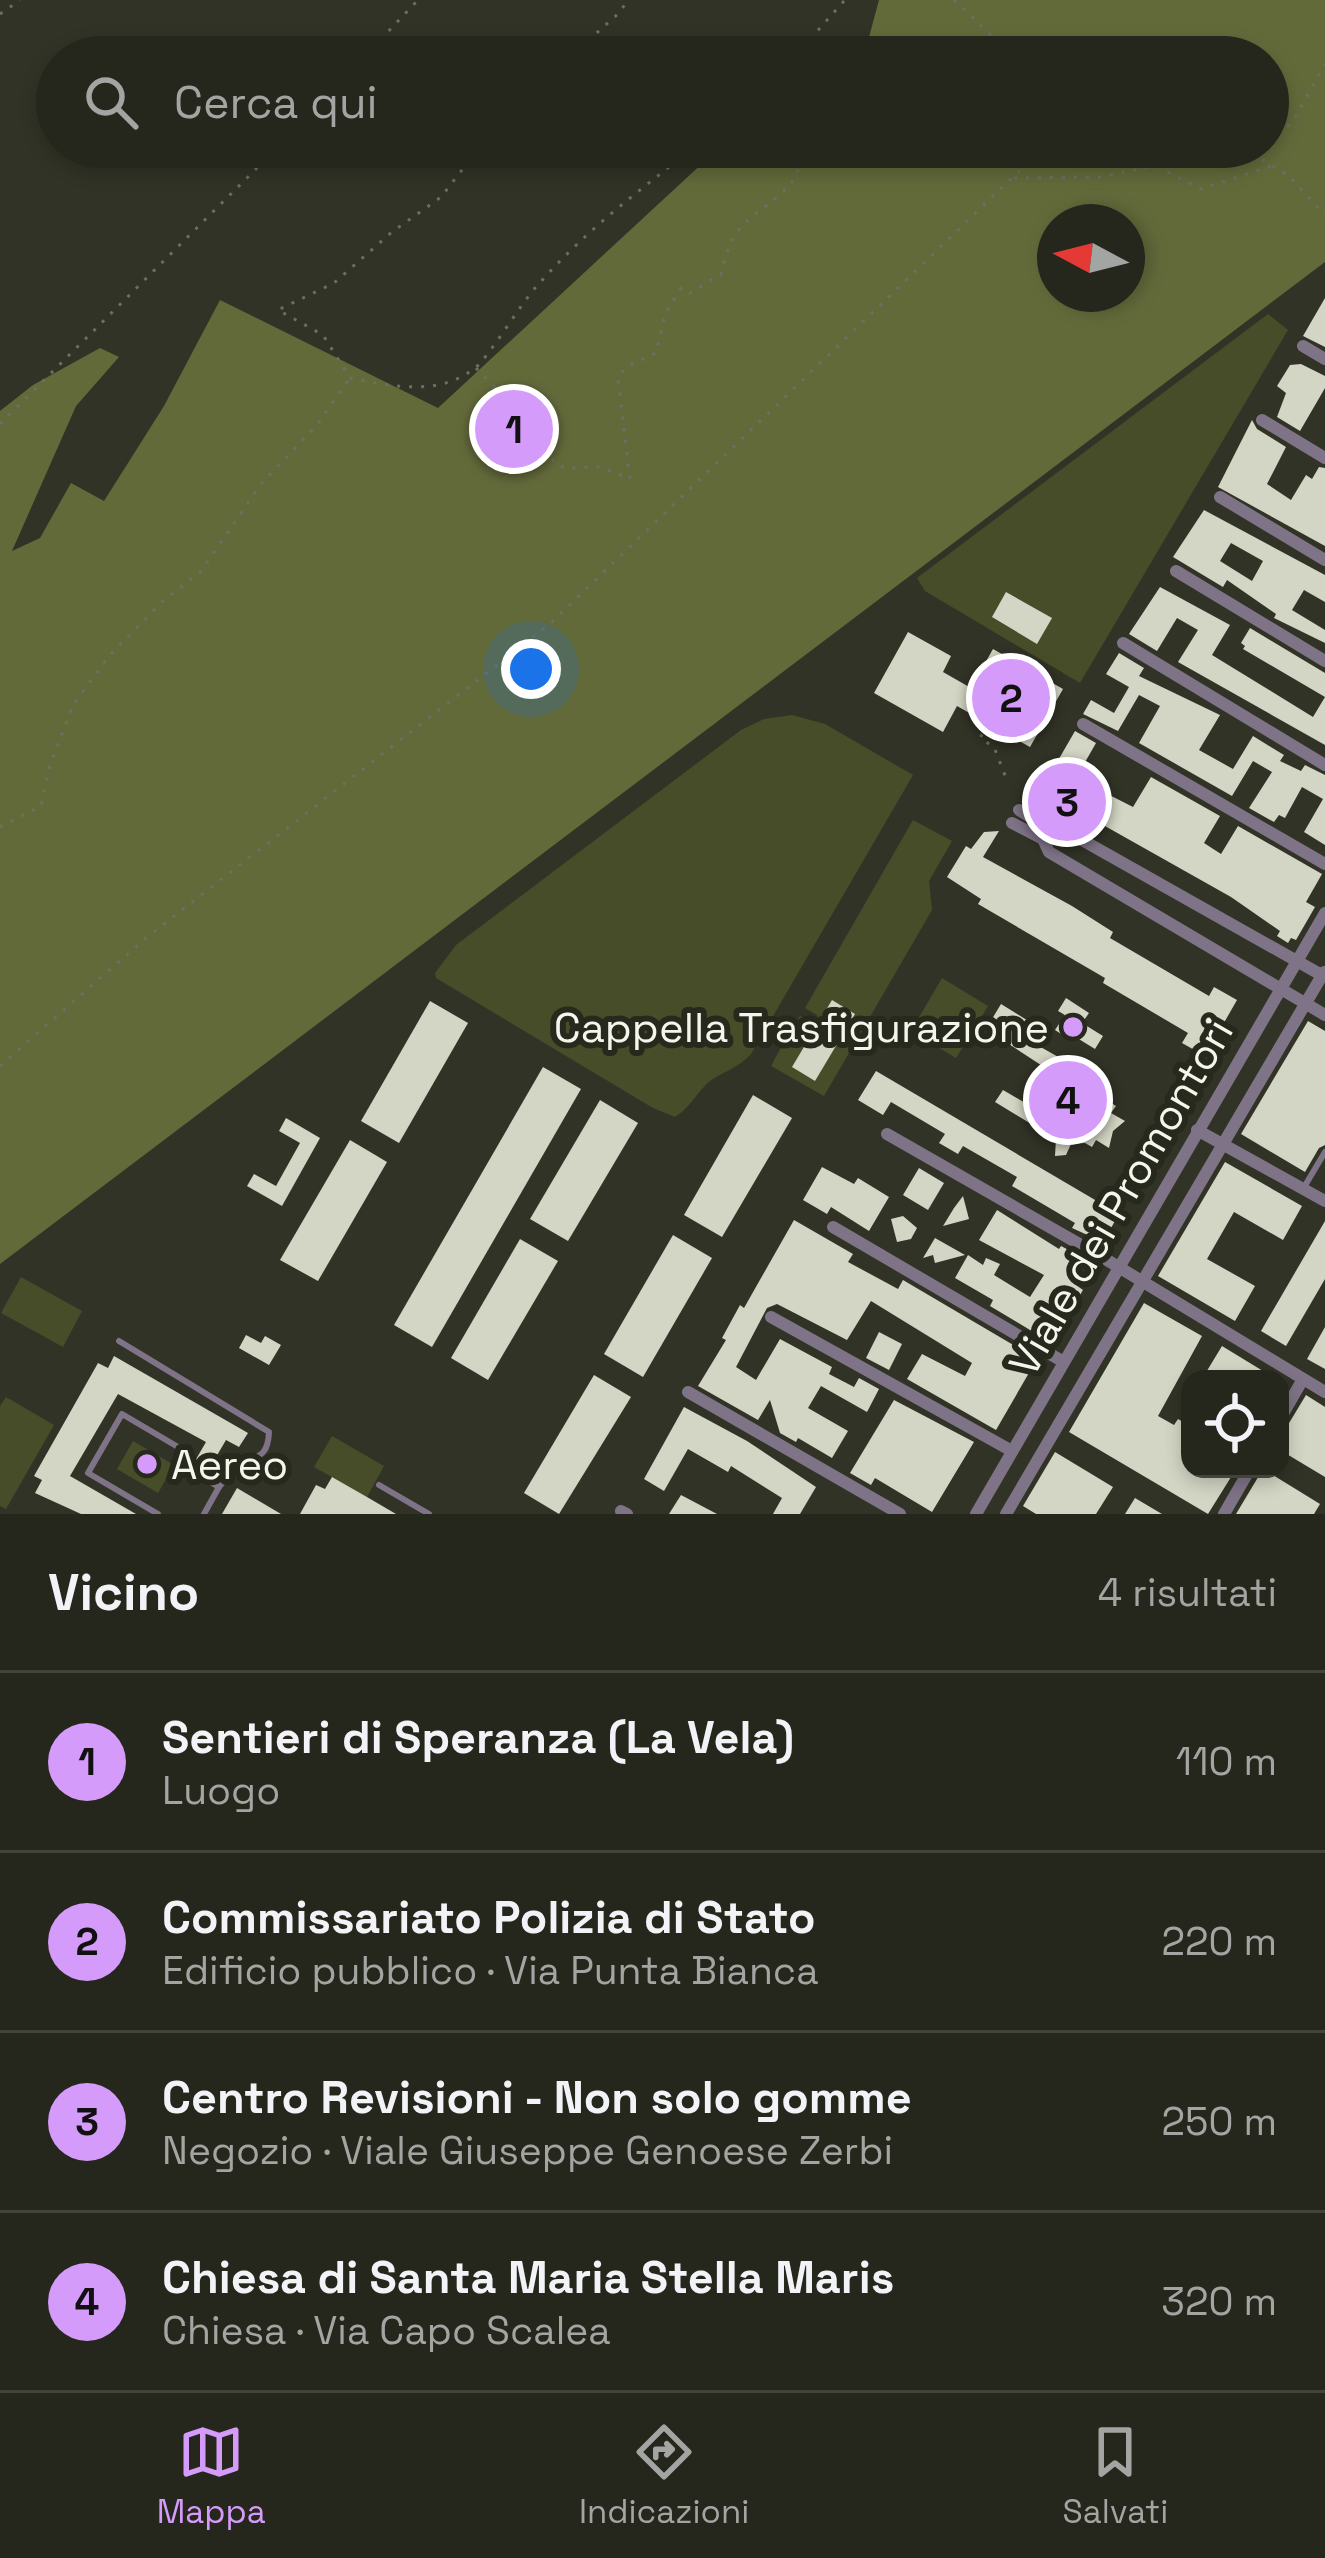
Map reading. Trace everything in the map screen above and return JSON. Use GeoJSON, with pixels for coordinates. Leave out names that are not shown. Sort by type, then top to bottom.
{"type":"FeatureCollection","features":[{"type":"Feature","properties":{"kind":"street"},"geometry":{"type":"LineString","coordinates":[[1303,346],[1325,359]]}},
{"type":"Feature","properties":{"kind":"street"},"geometry":{"type":"LineString","coordinates":[[1262,420],[1325,458]]}},
{"type":"Feature","properties":{"kind":"street"},"geometry":{"type":"LineString","coordinates":[[1220,497],[1325,560]]}},
{"type":"Feature","properties":{"kind":"street"},"geometry":{"type":"LineString","coordinates":[[1176,572],[1325,661]]}},
{"type":"Feature","properties":{"kind":"street"},"geometry":{"type":"LineString","coordinates":[[1123,644],[1325,765]]}},
{"type":"Feature","properties":{"kind":"street"},"geometry":{"type":"LineString","coordinates":[[1083,724],[1325,864]]}},
{"type":"Feature","properties":{"kind":"street"},"geometry":{"type":"LineString","coordinates":[[1016,816],[1046,834],[1049,852],[1325,1015]]}},
{"type":"Feature","properties":{"kind":"street"},"geometry":{"type":"LineString","coordinates":[[1046,834],[1059,827],[1324,974]]}},
{"type":"Feature","properties":{"kind":"street","name":"Viale dei Promontori"},"geometry":{"type":"LineString","coordinates":[[976,1514],[1325,913]]}},
{"type":"Feature","properties":{"kind":"street","name":"Viale dei Promontori"},"geometry":{"type":"LineString","coordinates":[[1010,1513],[1140,1280],[1324,974]]}},
{"type":"Feature","properties":{"kind":"street"},"geometry":{"type":"LineString","coordinates":[[1197,1130],[1325,1201]]}},
{"type":"Feature","properties":{"kind":"street"},"geometry":{"type":"LineString","coordinates":[[887,1134],[1325,1392]]}},
{"type":"Feature","properties":{"kind":"street"},"geometry":{"type":"LineString","coordinates":[[833,1227],[1062,1361]]}},
{"type":"Feature","properties":{"kind":"street"},"geometry":{"type":"LineString","coordinates":[[771,1317],[1012,1451]]}},
{"type":"Feature","properties":{"kind":"street"},"geometry":{"type":"LineString","coordinates":[[1289,1403],[1303,1379]]}},
{"type":"Feature","properties":{"kind":"street"},"geometry":{"type":"LineString","coordinates":[[688,1392],[900,1514]]}},
{"type":"Feature","properties":{"kind":"street"},"geometry":{"type":"LineString","coordinates":[[1224,1514],[1245,1478]]}},
{"type":"Feature","properties":{"kind":"street"},"geometry":{"type":"LineString","coordinates":[[986,1496],[1010,1513]]}},
{"type":"Feature","properties":{"kind":"lane"},"geometry":{"type":"LineString","coordinates":[[1304,1189],[1325,1152]]}},
{"type":"Feature","properties":{"kind":"lane"},"geometry":{"type":"LineString","coordinates":[[119,1341],[269,1432],[262,1456],[241,1464],[219,1487],[204,1514]]}},
{"type":"Feature","properties":{"kind":"lane"},"geometry":{"type":"LineString","coordinates":[[158,1514],[88,1473],[122,1414],[178,1447],[183,1467],[219,1487]]}},
{"type":"Feature","properties":{"kind":"lane"},"geometry":{"type":"LineString","coordinates":[[379,1485],[429,1514]]}},
{"type":"Feature","properties":{"kind":"path"},"geometry":{"type":"LineString","coordinates":[[0,14],[20,0]]}},
{"type":"Feature","properties":{"kind":"path"},"geometry":{"type":"LineString","coordinates":[[384,36],[418,0]]}},
{"type":"Feature","properties":{"kind":"path"},"geometry":{"type":"LineString","coordinates":[[594,36],[628,0]]}},
{"type":"Feature","properties":{"kind":"path"},"geometry":{"type":"LineString","coordinates":[[813,36],[845,0]]}},
{"type":"Feature","properties":{"kind":"path"},"geometry":{"type":"LineString","coordinates":[[954,0],[992,36]]}},
{"type":"Feature","properties":{"kind":"path"},"geometry":{"type":"LineString","coordinates":[[1289,125],[1325,64]]}},
{"type":"Feature","properties":{"kind":"path"},"geometry":{"type":"LineString","coordinates":[[0,424],[257,168]]}},
{"type":"Feature","properties":{"kind":"path"},"geometry":{"type":"LineString","coordinates":[[350,378],[323,334],[278,310],[334,283],[441,197],[463,168]]}},
{"type":"Feature","properties":{"kind":"path"},"geometry":{"type":"LineString","coordinates":[[350,378],[425,389],[476,368],[514,311],[577,243],[664,168]]}},
{"type":"Feature","properties":{"kind":"path"},"geometry":{"type":"LineString","coordinates":[[476,368],[511,404],[534,446],[564,468],[601,467],[630,479],[618,380],[625,368],[656,353],[664,314],[681,288],[690,293],[722,274],[738,227],[796,179],[800,168]]}},
{"type":"Feature","properties":{"kind":"path"},"geometry":{"type":"LineString","coordinates":[[0,1066],[146,938],[552,622],[1022,168]]}},
{"type":"Feature","properties":{"kind":"path"},"geometry":{"type":"LineString","coordinates":[[1012,178],[1099,177],[1146,168]]}},
{"type":"Feature","properties":{"kind":"path"},"geometry":{"type":"LineString","coordinates":[[1160,168],[1201,189],[1265,168]]}},
{"type":"Feature","properties":{"kind":"path"},"geometry":{"type":"LineString","coordinates":[[1274,168],[1325,215]]}},
{"type":"Feature","properties":{"kind":"path"},"geometry":{"type":"LineString","coordinates":[[0,826],[41,806],[50,765],[73,705],[109,656],[163,601],[201,571],[261,484],[317,425],[350,378]]}},
{"type":"Feature","properties":{"kind":"path"},"geometry":{"type":"LineString","coordinates":[[988,724],[980,738],[994,746],[1006,778]]}},
{"type":"Feature","properties":{"kind":"green space"},"geometry":{"type":"Polygon","coordinates":[[[879,0],[1325,0],[1325,262],[0,1264],[0,411],[33,385],[100,348],[119,357],[76,406],[12,551],[40,538],[71,483],[104,501],[164,406],[220,300],[438,408],[697,168],[1289,168],[1289,36],[869,36],[879,0]]]}},
{"type":"Feature","properties":{"kind":"green space"},"geometry":{"type":"Polygon","coordinates":[[[1268,314],[1288,330],[1080,683],[925,591],[917,578],[1268,314]]]}},
{"type":"Feature","properties":{"kind":"green space"},"geometry":{"type":"Polygon","coordinates":[[[792,715],[825,724],[913,775],[751,1054],[710,1081],[675,1117],[436,978],[456,945],[741,730],[764,719],[792,715]]]}},
{"type":"Feature","properties":{"kind":"green space"},"geometry":{"type":"Polygon","coordinates":[[[913,820],[952,841],[929,881],[932,910],[824,1096],[771,1066],[785,1040],[799,1048],[803,1042],[790,1033],[800,1016],[813,1023],[818,1016],[805,1008],[913,820]]]}},
{"type":"Feature","properties":{"kind":"green space"},"geometry":{"type":"Polygon","coordinates":[[[942,978],[988,1006],[956,1058],[911,1031],[942,978]]]}},
{"type":"Feature","properties":{"kind":"green space"},"geometry":{"type":"Polygon","coordinates":[[[21,1277],[82,1311],[63,1347],[1,1313],[21,1277]]]}},
{"type":"Feature","properties":{"kind":"green space"},"geometry":{"type":"Polygon","coordinates":[[[6,1397],[54,1425],[6,1509],[0,1506],[0,1406],[6,1397]]]}},
{"type":"Feature","properties":{"kind":"green space"},"geometry":{"type":"Polygon","coordinates":[[[332,1436],[384,1466],[367,1497],[314,1467],[332,1436]]]}},
{"type":"Feature","properties":{"kind":"green space"},"geometry":{"type":"Polygon","coordinates":[[[133,1441],[174,1465],[158,1493],[117,1469],[133,1441]]]}},
{"type":"Feature","properties":{"kind":"building"},"geometry":{"type":"Polygon","coordinates":[[[1325,298],[1325,347],[1303,336],[1325,298]]]}},
{"type":"Feature","properties":{"kind":"building"},"geometry":{"type":"Polygon","coordinates":[[[1301,364],[1325,376],[1325,388],[1300,431],[1277,417],[1286,393],[1277,386],[1290,365],[1301,364]]]}},
{"type":"Feature","properties":{"kind":"building"},"geometry":{"type":"Polygon","coordinates":[[[1252,420],[1257,429],[1286,447],[1267,484],[1291,500],[1306,475],[1312,479],[1319,467],[1325,468],[1325,546],[1218,487],[1252,420]]]}},
{"type":"Feature","properties":{"kind":"building"},"geometry":{"type":"Polygon","coordinates":[[[1204,510],[1325,575],[1325,602],[1304,590],[1292,610],[1325,630],[1325,643],[1274,618],[1276,614],[1227,580],[1223,587],[1173,557],[1204,510]],[[1231,543],[1220,561],[1252,581],[1263,561],[1231,543]]]}},
{"type":"Feature","properties":{"kind":"building"},"geometry":{"type":"Polygon","coordinates":[[[1160,587],[1230,625],[1212,655],[1313,717],[1325,697],[1325,745],[1178,662],[1198,630],[1177,618],[1157,651],[1129,634],[1160,587]]]}},
{"type":"Feature","properties":{"kind":"building"},"geometry":{"type":"Polygon","coordinates":[[[1006,592],[1052,618],[1037,644],[992,617],[1006,592]]]}},
{"type":"Feature","properties":{"kind":"building"},"geometry":{"type":"Polygon","coordinates":[[[1250,628],[1325,673],[1325,697],[1243,649],[1241,643],[1250,628]]]}},
{"type":"Feature","properties":{"kind":"building"},"geometry":{"type":"Polygon","coordinates":[[[908,632],[951,656],[943,672],[971,688],[993,649],[1063,689],[1030,747],[957,706],[943,732],[874,693],[908,632]]]}},
{"type":"Feature","properties":{"kind":"building"},"geometry":{"type":"Polygon","coordinates":[[[1119,653],[1144,668],[1139,676],[1220,715],[1199,750],[1233,769],[1253,736],[1284,755],[1280,761],[1301,771],[1305,765],[1325,775],[1325,845],[1304,832],[1323,799],[1302,787],[1285,818],[1279,815],[1274,822],[1249,808],[1272,772],[1253,761],[1232,796],[1139,743],[1160,706],[1139,695],[1118,731],[1083,714],[1091,700],[1114,713],[1129,687],[1106,674],[1119,653]]]}},
{"type":"Feature","properties":{"kind":"building"},"geometry":{"type":"Polygon","coordinates":[[[1075,731],[1096,743],[1076,778],[1133,807],[1151,777],[1220,816],[1204,843],[1221,854],[1238,826],[1322,874],[1306,902],[1315,907],[1296,940],[1291,938],[1288,943],[1277,936],[1280,931],[1231,897],[1041,790],[1075,731]]]}},
{"type":"Feature","properties":{"kind":"building"},"geometry":{"type":"Polygon","coordinates":[[[999,831],[983,857],[1072,906],[1113,932],[1110,938],[1209,996],[1214,987],[1237,1000],[1205,1056],[1182,1043],[1188,1033],[978,904],[981,899],[947,877],[966,846],[971,849],[984,832],[999,831]]]}},
{"type":"Feature","properties":{"kind":"building","name":"Cappella Trasfigurazione"},"geometry":{"type":"Polygon","coordinates":[[[1066,998],[1089,1013],[1082,1023],[1103,1036],[1095,1049],[1055,1030],[1065,1015],[1058,1011],[1066,998]]]}},
{"type":"Feature","properties":{"kind":"building"},"geometry":{"type":"Polygon","coordinates":[[[832,1000],[855,1014],[815,1081],[792,1067],[832,1000]]]}},
{"type":"Feature","properties":{"kind":"building"},"geometry":{"type":"Polygon","coordinates":[[[430,1001],[468,1023],[399,1143],[361,1121],[430,1001]]]}},
{"type":"Feature","properties":{"kind":"building"},"geometry":{"type":"Polygon","coordinates":[[[1001,1004],[1030,1022],[1021,1036],[1069,1063],[1062,1075],[1103,1087],[1108,1101],[1116,1106],[1111,1113],[1125,1121],[1113,1131],[1109,1148],[1096,1140],[1092,1147],[1071,1144],[1066,1155],[1055,1156],[1056,1139],[995,1102],[1003,1090],[1027,1104],[1047,1069],[986,1029],[1001,1004]]]}},
{"type":"Feature","properties":{"kind":"building"},"geometry":{"type":"Polygon","coordinates":[[[1308,1021],[1325,1031],[1325,1145],[1305,1172],[1241,1134],[1308,1021]]]}},
{"type":"Feature","properties":{"kind":"building"},"geometry":{"type":"Polygon","coordinates":[[[543,1067],[581,1089],[432,1347],[394,1325],[543,1067]]]}},
{"type":"Feature","properties":{"kind":"building"},"geometry":{"type":"Polygon","coordinates":[[[876,1071],[1119,1214],[1103,1242],[1072,1228],[1075,1223],[1012,1186],[1017,1177],[963,1146],[958,1154],[939,1143],[945,1134],[891,1102],[883,1115],[858,1100],[876,1071]]]}},
{"type":"Feature","properties":{"kind":"building"},"geometry":{"type":"Polygon","coordinates":[[[753,1095],[792,1118],[722,1237],[684,1215],[753,1095]]]}},
{"type":"Feature","properties":{"kind":"building"},"geometry":{"type":"Polygon","coordinates":[[[600,1100],[638,1123],[568,1241],[530,1219],[600,1100]]]}},
{"type":"Feature","properties":{"kind":"building"},"geometry":{"type":"Polygon","coordinates":[[[286,1118],[320,1138],[282,1206],[247,1186],[254,1174],[276,1186],[300,1143],[279,1131],[286,1118]]]}},
{"type":"Feature","properties":{"kind":"building"},"geometry":{"type":"Polygon","coordinates":[[[350,1140],[387,1162],[318,1281],[280,1260],[350,1140]]]}},
{"type":"Feature","properties":{"kind":"building"},"geometry":{"type":"Polygon","coordinates":[[[1225,1162],[1302,1206],[1283,1240],[1234,1212],[1207,1259],[1255,1286],[1235,1321],[1158,1276],[1225,1162]]]}},
{"type":"Feature","properties":{"kind":"building"},"geometry":{"type":"Polygon","coordinates":[[[822,1167],[854,1184],[858,1178],[889,1197],[869,1231],[831,1207],[827,1214],[803,1200],[822,1167]]]}},
{"type":"Feature","properties":{"kind":"building"},"geometry":{"type":"Polygon","coordinates":[[[919,1168],[944,1183],[928,1210],[903,1195],[919,1168]]]}},
{"type":"Feature","properties":{"kind":"building"},"geometry":{"type":"Polygon","coordinates":[[[963,1196],[969,1219],[943,1226],[954,1208],[963,1196]]]}},
{"type":"Feature","properties":{"kind":"building"},"geometry":{"type":"Polygon","coordinates":[[[997,1210],[1059,1249],[1078,1255],[1071,1267],[1080,1272],[1073,1283],[1083,1290],[1074,1305],[1062,1298],[1040,1336],[955,1278],[968,1255],[983,1265],[986,1258],[1000,1264],[994,1275],[1030,1297],[1044,1275],[979,1240],[997,1210]]]}},
{"type":"Feature","properties":{"kind":"building"},"geometry":{"type":"Polygon","coordinates":[[[903,1216],[917,1228],[911,1239],[897,1242],[891,1219],[903,1216]]]}},
{"type":"Feature","properties":{"kind":"building"},"geometry":{"type":"Polygon","coordinates":[[[794,1220],[853,1254],[848,1262],[898,1289],[903,1280],[1037,1359],[996,1430],[907,1379],[922,1354],[965,1376],[972,1363],[871,1301],[847,1340],[777,1304],[767,1308],[736,1367],[756,1380],[780,1339],[832,1367],[829,1374],[854,1387],[859,1378],[879,1389],[867,1412],[821,1386],[808,1408],[848,1431],[832,1458],[780,1433],[770,1400],[758,1420],[698,1386],[726,1340],[722,1338],[740,1305],[744,1308],[794,1220]]]}},
{"type":"Feature","properties":{"kind":"building"},"geometry":{"type":"Polygon","coordinates":[[[1325,1221],[1325,1279],[1286,1346],[1261,1331],[1325,1221]]]}},
{"type":"Feature","properties":{"kind":"building"},"geometry":{"type":"Polygon","coordinates":[[[673,1235],[712,1258],[643,1377],[604,1354],[673,1235]]]}},
{"type":"Feature","properties":{"kind":"building"},"geometry":{"type":"Polygon","coordinates":[[[935,1238],[965,1255],[935,1263],[933,1255],[923,1258],[935,1238]]]}},
{"type":"Feature","properties":{"kind":"building"},"geometry":{"type":"Polygon","coordinates":[[[520,1239],[558,1261],[488,1380],[451,1358],[520,1239]]]}},
{"type":"Feature","properties":{"kind":"building"},"geometry":{"type":"Polygon","coordinates":[[[1144,1303],[1202,1336],[1158,1416],[1174,1425],[1181,1421],[1181,1478],[1230,1478],[1208,1514],[1069,1432],[1144,1303]]]}},
{"type":"Feature","properties":{"kind":"building"},"geometry":{"type":"Polygon","coordinates":[[[1325,1327],[1325,1369],[1307,1359],[1325,1327]]]}},
{"type":"Feature","properties":{"kind":"building"},"geometry":{"type":"Polygon","coordinates":[[[879,1332],[902,1344],[889,1370],[866,1358],[879,1332]]]}},
{"type":"Feature","properties":{"kind":"building"},"geometry":{"type":"Polygon","coordinates":[[[246,1335],[261,1343],[265,1336],[281,1345],[269,1365],[239,1348],[246,1335]]]}},
{"type":"Feature","properties":{"kind":"building"},"geometry":{"type":"Polygon","coordinates":[[[1222,1346],[1261,1370],[1207,1370],[1222,1346]]]}},
{"type":"Feature","properties":{"kind":"building"},"geometry":{"type":"Polygon","coordinates":[[[114,1356],[248,1433],[239,1447],[226,1440],[209,1469],[195,1461],[206,1442],[118,1394],[70,1476],[136,1514],[81,1514],[35,1493],[42,1480],[34,1476],[98,1363],[108,1368],[114,1356]]]}},
{"type":"Feature","properties":{"kind":"building"},"geometry":{"type":"Polygon","coordinates":[[[594,1375],[631,1397],[559,1514],[524,1493],[594,1375]]]}},
{"type":"Feature","properties":{"kind":"building"},"geometry":{"type":"Polygon","coordinates":[[[1306,1395],[1325,1407],[1325,1477],[1289,1455],[1289,1423],[1306,1395]]]}},
{"type":"Feature","properties":{"kind":"building"},"geometry":{"type":"Polygon","coordinates":[[[894,1400],[974,1442],[932,1512],[875,1478],[871,1485],[850,1473],[894,1400]]]}},
{"type":"Feature","properties":{"kind":"building"},"geometry":{"type":"Polygon","coordinates":[[[684,1407],[816,1487],[800,1514],[773,1514],[782,1498],[731,1466],[728,1472],[688,1449],[664,1491],[644,1479],[684,1407]]]}},
{"type":"Feature","properties":{"kind":"building"},"geometry":{"type":"Polygon","coordinates":[[[1055,1452],[1113,1487],[1096,1514],[1036,1514],[1023,1506],[1055,1452]]]}},
{"type":"Feature","properties":{"kind":"building"},"geometry":{"type":"Polygon","coordinates":[[[332,1477],[396,1514],[300,1514],[316,1485],[325,1489],[332,1477]]]}},
{"type":"Feature","properties":{"kind":"building"},"geometry":{"type":"Polygon","coordinates":[[[1258,1478],[1278,1478],[1320,1504],[1314,1514],[1236,1514],[1258,1478]]]}},
{"type":"Feature","properties":{"kind":"building"},"geometry":{"type":"Polygon","coordinates":[[[237,1488],[281,1514],[222,1514],[237,1488]]]}},
{"type":"Feature","properties":{"kind":"building"},"geometry":{"type":"Polygon","coordinates":[[[681,1495],[717,1514],[669,1514],[681,1495]]]}},
{"type":"Feature","properties":{"kind":"building"},"geometry":{"type":"Polygon","coordinates":[[[1135,1498],[1162,1514],[1125,1514],[1135,1498]]]}},
{"type":"Feature","properties":{"kind":"place","name":"Sentieri di Speranza (La Vela)"},"geometry":{"type":"Point","coordinates":[514,429]}},
{"type":"Feature","properties":{"kind":"place","name":"Commissariato Polizia di Stato"},"geometry":{"type":"Point","coordinates":[1011,698]}},
{"type":"Feature","properties":{"kind":"place","name":"Centro Revisioni - Non solo gomme"},"geometry":{"type":"Point","coordinates":[1067,802]}},
{"type":"Feature","properties":{"kind":"place","name":"Cappella Trasfigurazione"},"geometry":{"type":"Point","coordinates":[1073,1027]}},
{"type":"Feature","properties":{"kind":"place","name":"Chiesa di Santa Maria Stella Maris"},"geometry":{"type":"Point","coordinates":[1068,1100]}},
{"type":"Feature","properties":{"kind":"place","name":"Aereo"},"geometry":{"type":"Point","coordinates":[147,1464]}}]}
